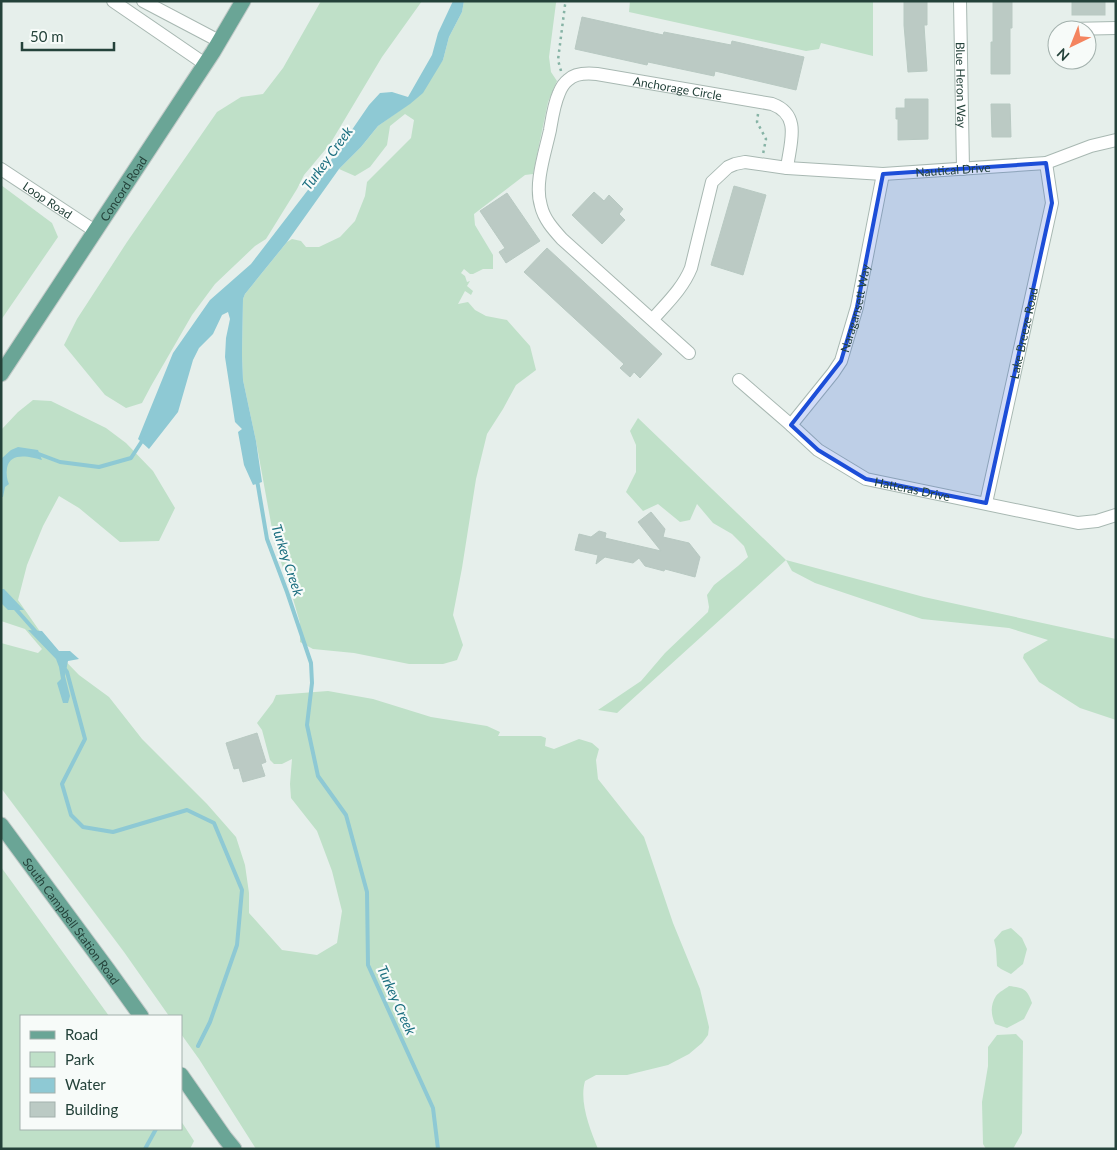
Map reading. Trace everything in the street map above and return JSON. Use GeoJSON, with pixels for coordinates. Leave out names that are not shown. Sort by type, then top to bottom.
{"type":"FeatureCollection","features":[{"type":"Feature","properties":{"kind":"main road","name":"Concord Road"},"geometry":{"type":"LineString","coordinates":[[1,374],[205,64],[243,1]]}},
{"type":"Feature","properties":{"kind":"main road","name":"South Campbell Station Road"},"geometry":{"type":"LineString","coordinates":[[1,825],[140,1015]]}},
{"type":"Feature","properties":{"kind":"main road"},"geometry":{"type":"LineString","coordinates":[[182,1076],[229,1145]]}},
{"type":"Feature","properties":{"kind":"street"},"geometry":{"type":"LineString","coordinates":[[113,1],[205,64]]}},
{"type":"Feature","properties":{"kind":"street"},"geometry":{"type":"LineString","coordinates":[[133,15],[143,1],[219,41]]}},
{"type":"Feature","properties":{"kind":"street","name":"Blue Heron Way"},"geometry":{"type":"LineString","coordinates":[[960,1],[963,169]]}},
{"type":"Feature","properties":{"kind":"street"},"geometry":{"type":"LineString","coordinates":[[1097,28],[1116,28]]}},
{"type":"Feature","properties":{"kind":"street","name":"Anchorage Circle"},"geometry":{"type":"LineString","coordinates":[[567,80],[572,76],[581,74],[597,74],[779,106],[789,116],[792,125],[787,168]]}},
{"type":"Feature","properties":{"kind":"street"},"geometry":{"type":"LineString","coordinates":[[567,80],[558,95],[539,185],[539,199],[546,219],[562,239],[690,353]]}},
{"type":"Feature","properties":{"kind":"street","name":"Nautical Drive"},"geometry":{"type":"LineString","coordinates":[[787,168],[883,174],[1046,163],[1091,146],[1116,140]]}},
{"type":"Feature","properties":{"kind":"street"},"geometry":{"type":"LineString","coordinates":[[652,319],[688,277],[709,188],[720,173],[728,167],[745,162],[787,168]]}},
{"type":"Feature","properties":{"kind":"street","name":"Lake Breeze Road"},"geometry":{"type":"LineString","coordinates":[[986,503],[1052,203],[1046,163]]}},
{"type":"Feature","properties":{"kind":"street","name":"Loop Road"},"geometry":{"type":"LineString","coordinates":[[1,169],[95,231]]}},
{"type":"Feature","properties":{"kind":"street","name":"Naragansett Way"},"geometry":{"type":"LineString","coordinates":[[791,425],[841,361],[857,307],[883,174]]}},
{"type":"Feature","properties":{"kind":"street","name":"Hatteras Drive"},"geometry":{"type":"LineString","coordinates":[[739,380],[818,450],[866,479],[1078,523],[1097,521],[1116,515]]}},
{"type":"Feature","properties":{"kind":"path"},"geometry":{"type":"LineString","coordinates":[[566,1],[558,60],[561,74],[567,80]]}},
{"type":"Feature","properties":{"kind":"path"},"geometry":{"type":"LineString","coordinates":[[759,110],[757,122],[766,139],[761,164]]}},
{"type":"Feature","properties":{"kind":"highlighted area"},"geometry":{"type":"Polygon","coordinates":[[[1046,163],[1052,203],[986,503],[866,479],[818,450],[791,425],[841,361],[857,307],[883,174],[1046,163]]]}},
{"type":"Feature","properties":{"kind":"green space"},"geometry":{"type":"Polygon","coordinates":[[[321,1],[422,1],[382,57],[330,144],[304,175],[266,239],[255,246],[215,284],[192,315],[142,403],[126,408],[105,395],[64,345],[77,319],[127,242],[217,112],[241,97],[263,94],[283,68],[321,1]]]}},
{"type":"Feature","properties":{"kind":"green space"},"geometry":{"type":"Polygon","coordinates":[[[464,1],[557,1],[549,57],[551,72],[557,81],[548,102],[533,174],[525,175],[474,214],[475,225],[493,255],[493,269],[483,269],[470,274],[464,269],[461,273],[465,276],[467,282],[470,281],[467,286],[473,291],[471,295],[465,291],[458,304],[468,302],[475,310],[486,316],[507,320],[530,346],[536,370],[516,385],[487,434],[476,479],[453,615],[463,645],[457,660],[443,664],[409,664],[354,653],[313,649],[300,642],[300,623],[275,545],[243,380],[243,299],[287,242],[292,239],[301,241],[306,247],[319,247],[340,237],[355,221],[365,196],[367,182],[411,138],[414,120],[405,114],[390,126],[387,145],[370,167],[355,176],[339,169],[361,147],[378,126],[409,104],[443,60],[449,37],[462,12],[464,1]]]}},
{"type":"Feature","properties":{"kind":"green space"},"geometry":{"type":"Polygon","coordinates":[[[630,1],[873,1],[873,56],[821,43],[819,49],[806,51],[629,12],[630,1]]]}},
{"type":"Feature","properties":{"kind":"green space"},"geometry":{"type":"Polygon","coordinates":[[[1,185],[52,223],[58,237],[1,320],[1,185]]]}},
{"type":"Feature","properties":{"kind":"green space"},"geometry":{"type":"Polygon","coordinates":[[[33,400],[51,401],[106,428],[126,443],[153,471],[175,508],[159,541],[120,542],[79,508],[59,496],[43,526],[27,565],[18,600],[48,643],[79,675],[109,697],[142,739],[207,804],[236,837],[245,865],[249,893],[249,913],[282,950],[317,955],[337,943],[342,911],[332,871],[317,831],[291,798],[292,759],[282,764],[274,764],[270,760],[262,730],[257,723],[276,695],[328,691],[373,699],[431,717],[487,726],[500,732],[498,736],[541,736],[546,738],[545,746],[554,749],[579,739],[592,743],[599,749],[596,760],[598,779],[644,837],[673,923],[700,989],[709,1027],[708,1035],[702,1043],[689,1054],[668,1065],[627,1075],[596,1075],[585,1081],[584,1106],[598,1149],[256,1149],[182,1035],[182,1015],[168,1015],[124,952],[1,788],[1,643],[38,653],[42,649],[25,629],[1,621],[1,430],[18,412],[33,400]]]}},
{"type":"Feature","properties":{"kind":"green space"},"geometry":{"type":"Polygon","coordinates":[[[638,418],[786,560],[617,713],[598,710],[641,681],[665,653],[708,612],[707,595],[714,585],[748,557],[744,546],[732,534],[713,523],[697,504],[690,520],[680,522],[658,504],[643,511],[626,492],[636,472],[636,445],[630,431],[638,418]]]}},
{"type":"Feature","properties":{"kind":"green space"},"geometry":{"type":"Polygon","coordinates":[[[786,560],[924,597],[1116,639],[1116,720],[1080,708],[1039,682],[1023,658],[1024,654],[1048,640],[1009,628],[922,619],[815,583],[792,571],[786,560]]]}},
{"type":"Feature","properties":{"kind":"green space"},"geometry":{"type":"Polygon","coordinates":[[[1,867],[108,1015],[20,1015],[20,1130],[182,1130],[182,1123],[194,1141],[190,1149],[1,1149],[1,867]]]}},
{"type":"Feature","properties":{"kind":"green space"},"geometry":{"type":"Polygon","coordinates":[[[1011,928],[1022,938],[1027,949],[1023,964],[1011,974],[997,966],[994,940],[1002,931],[1011,928]]]}},
{"type":"Feature","properties":{"kind":"green space"},"geometry":{"type":"Polygon","coordinates":[[[1009,986],[1024,990],[1032,1003],[1024,1019],[1007,1028],[995,1024],[992,1010],[996,996],[1009,986]]]}},
{"type":"Feature","properties":{"kind":"green space"},"geometry":{"type":"Polygon","coordinates":[[[1016,1034],[1023,1041],[1022,1133],[1013,1149],[986,1149],[983,1144],[982,1102],[988,1066],[988,1047],[997,1035],[1016,1034]]]}},
{"type":"Feature","properties":{"kind":"water"},"geometry":{"type":"Polygon","coordinates":[[[453,1],[464,1],[462,12],[449,37],[443,60],[423,93],[378,126],[361,147],[339,169],[287,242],[243,299],[243,380],[256,441],[262,482],[253,485],[244,465],[238,432],[242,429],[235,422],[225,357],[230,319],[228,312],[222,315],[213,334],[199,348],[193,360],[178,412],[149,449],[138,439],[173,353],[210,300],[251,264],[334,156],[369,105],[380,93],[392,92],[408,97],[432,55],[438,33],[453,1]]]}},
{"type":"Feature","properties":{"kind":"water"},"geometry":{"type":"Polygon","coordinates":[[[18,447],[38,450],[42,460],[22,457],[12,459],[7,468],[9,484],[5,487],[3,497],[1,497],[1,459],[11,450],[18,447]]]}},
{"type":"Feature","properties":{"kind":"water"},"geometry":{"type":"Polygon","coordinates":[[[1,589],[4,589],[24,610],[8,610],[1,603],[1,589]]]}},
{"type":"Feature","properties":{"kind":"water"},"geometry":{"type":"Polygon","coordinates":[[[28,630],[42,631],[59,651],[70,651],[79,659],[68,661],[65,676],[70,696],[68,703],[63,703],[57,683],[61,679],[56,659],[28,630]]]}},
{"type":"Feature","properties":{"kind":"building"},"geometry":{"type":"Polygon","coordinates":[[[904,1],[927,1],[927,25],[924,25],[927,71],[908,72],[904,1]]]}},
{"type":"Feature","properties":{"kind":"building"},"geometry":{"type":"Polygon","coordinates":[[[993,1],[1012,1],[1010,74],[991,74],[993,1]]]}},
{"type":"Feature","properties":{"kind":"building"},"geometry":{"type":"Polygon","coordinates":[[[1072,1],[1105,1],[1105,15],[1072,15],[1072,1]]]}},
{"type":"Feature","properties":{"kind":"building"},"geometry":{"type":"Polygon","coordinates":[[[582,17],[663,35],[664,32],[731,45],[732,41],[804,57],[796,90],[715,71],[714,76],[648,62],[647,65],[575,49],[582,17]]]}},
{"type":"Feature","properties":{"kind":"building"},"geometry":{"type":"Polygon","coordinates":[[[905,99],[928,99],[928,139],[898,140],[896,108],[905,108],[905,99]]]}},
{"type":"Feature","properties":{"kind":"building"},"geometry":{"type":"Polygon","coordinates":[[[991,104],[1010,104],[1011,137],[992,137],[991,104]]]}},
{"type":"Feature","properties":{"kind":"building"},"geometry":{"type":"Polygon","coordinates":[[[734,186],[766,195],[743,275],[711,265],[734,186]]]}},
{"type":"Feature","properties":{"kind":"building"},"geometry":{"type":"Polygon","coordinates":[[[594,192],[604,201],[609,195],[623,209],[619,214],[625,220],[602,244],[572,215],[594,192]]]}},
{"type":"Feature","properties":{"kind":"building"},"geometry":{"type":"Polygon","coordinates":[[[507,193],[540,241],[506,263],[499,252],[505,248],[480,211],[507,193]]]}},
{"type":"Feature","properties":{"kind":"building"},"geometry":{"type":"Polygon","coordinates":[[[547,248],[662,354],[640,378],[634,372],[630,377],[620,368],[624,364],[524,272],[547,248]]]}},
{"type":"Feature","properties":{"kind":"building"},"geometry":{"type":"Polygon","coordinates":[[[651,512],[665,529],[663,537],[689,543],[700,557],[695,577],[645,566],[639,558],[633,563],[605,557],[596,564],[598,555],[575,550],[579,534],[591,537],[599,531],[606,533],[605,538],[661,551],[638,522],[651,512]]]}},
{"type":"Feature","properties":{"kind":"building"},"geometry":{"type":"Polygon","coordinates":[[[257,733],[266,762],[261,764],[265,776],[243,782],[239,768],[234,769],[226,743],[257,733]]]}},
{"type":"Feature","properties":{"kind":"waterway"},"geometry":{"type":"LineString","coordinates":[[36,453],[60,462],[99,467],[131,458],[144,438]]}},
{"type":"Feature","properties":{"kind":"waterway","name":"Turkey Creek"},"geometry":{"type":"LineString","coordinates":[[257,480],[267,539],[311,663],[312,683],[307,725],[318,776],[346,815],[367,892],[368,965],[433,1108],[438,1149]]}},
{"type":"Feature","properties":{"kind":"waterway"},"geometry":{"type":"LineString","coordinates":[[14,607],[37,633]]}},
{"type":"Feature","properties":{"kind":"waterway"},"geometry":{"type":"LineString","coordinates":[[64,668],[67,672],[85,739],[62,784],[71,815],[83,827],[113,832],[187,810],[214,823],[242,890],[237,945],[210,1022],[198,1046]]}},
{"type":"Feature","properties":{"kind":"waterway"},"geometry":{"type":"LineString","coordinates":[[145,1149],[155,1130]]}}]}
